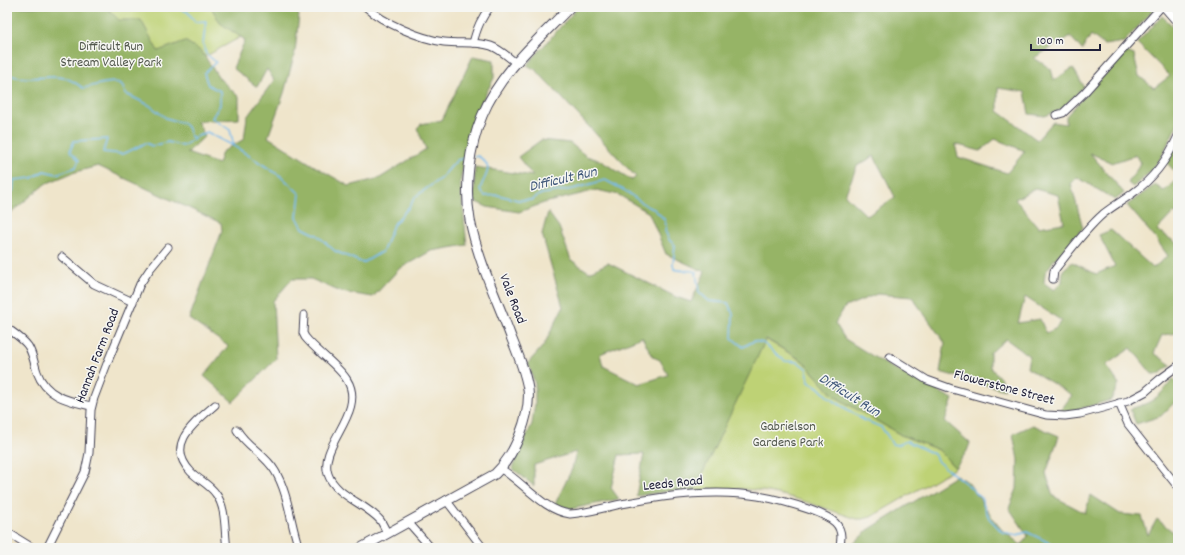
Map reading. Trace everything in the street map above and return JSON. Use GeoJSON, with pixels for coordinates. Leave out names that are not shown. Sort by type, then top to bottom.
{"type":"FeatureCollection","features":[{"type":"Feature","properties":{"kind":"main road","name":"Vale Road"},"geometry":{"type":"LineString","coordinates":[[361,548],[446,500],[489,478],[501,468],[512,451],[523,426],[528,406],[528,388],[520,359],[485,271],[475,239],[469,210],[468,182],[472,151],[481,118],[487,106],[500,84],[516,63],[570,7]]}},
{"type":"Feature","properties":{"kind":"main road"},"geometry":{"type":"LineString","coordinates":[[1167,8],[1178,22]]}},
{"type":"Feature","properties":{"kind":"street"},"geometry":{"type":"LineString","coordinates":[[366,7],[385,21],[416,34],[444,42],[474,42],[495,48],[516,63]]}},
{"type":"Feature","properties":{"kind":"street"},"geometry":{"type":"LineString","coordinates":[[474,42],[478,25],[483,15],[490,7]]}},
{"type":"Feature","properties":{"kind":"street"},"geometry":{"type":"LineString","coordinates":[[1056,115],[1066,111],[1167,8]]}},
{"type":"Feature","properties":{"kind":"street"},"geometry":{"type":"LineString","coordinates":[[1053,279],[1056,267],[1097,220],[1108,210],[1134,193],[1152,177],[1166,159],[1178,136]]}},
{"type":"Feature","properties":{"kind":"street","name":"Hannah Farm Road"},"geometry":{"type":"LineString","coordinates":[[47,548],[85,472],[89,453],[89,419],[91,406],[144,278],[168,247]]}},
{"type":"Feature","properties":{"kind":"street"},"geometry":{"type":"LineString","coordinates":[[62,257],[94,284],[133,302]]}},
{"type":"Feature","properties":{"kind":"street"},"geometry":{"type":"LineString","coordinates":[[304,315],[304,337],[344,375],[351,389],[352,398],[349,413],[330,453],[327,466],[329,476],[339,490],[379,519],[387,534]]}},
{"type":"Feature","properties":{"kind":"street"},"geometry":{"type":"LineString","coordinates":[[7,328],[29,347],[38,374],[47,389],[57,397],[91,406]]}},
{"type":"Feature","properties":{"kind":"street","name":"Flowerstone Street"},"geometry":{"type":"LineString","coordinates":[[890,357],[927,380],[1046,415],[1066,416],[1080,414],[1128,401],[1145,392],[1178,366]]}},
{"type":"Feature","properties":{"kind":"street"},"geometry":{"type":"LineString","coordinates":[[1119,403],[1132,428],[1178,487]]}},
{"type":"Feature","properties":{"kind":"street"},"geometry":{"type":"LineString","coordinates":[[215,405],[187,431],[183,439],[182,454],[183,460],[187,467],[216,493],[221,502],[227,548]]}},
{"type":"Feature","properties":{"kind":"street"},"geometry":{"type":"LineString","coordinates":[[237,430],[247,444],[267,460],[275,471],[283,490],[299,548]]}},
{"type":"Feature","properties":{"kind":"street","name":"Leeds Road"},"geometry":{"type":"LineString","coordinates":[[501,468],[551,508],[563,513],[576,514],[623,503],[677,496],[716,494],[750,495],[790,503],[830,517],[840,529],[840,546]]}},
{"type":"Feature","properties":{"kind":"street"},"geometry":{"type":"LineString","coordinates":[[446,500],[483,548]]}},
{"type":"Feature","properties":{"kind":"street"},"geometry":{"type":"LineString","coordinates":[[408,522],[431,548]]}},
{"type":"Feature","properties":{"kind":"street"},"geometry":{"type":"LineString","coordinates":[[7,532],[33,548]]}},
{"type":"Feature","properties":{"kind":"green space"},"geometry":{"type":"Polygon","coordinates":[[[7,7],[106,7],[119,20],[141,20],[158,51],[185,41],[201,51],[220,79],[239,97],[239,119],[197,121],[205,136],[187,153],[218,164],[222,152],[244,139],[247,117],[274,80],[267,69],[257,87],[233,68],[245,40],[220,23],[211,7],[291,7],[299,15],[295,52],[284,93],[268,137],[349,186],[380,178],[426,149],[417,128],[421,124],[442,120],[473,56],[494,60],[494,78],[481,103],[469,137],[460,182],[467,245],[431,251],[399,269],[373,297],[341,292],[311,279],[292,279],[273,301],[276,359],[233,402],[204,376],[228,346],[189,319],[222,231],[221,223],[98,166],[72,173],[45,184],[7,216],[7,7]]]}},
{"type":"Feature","properties":{"kind":"green space","name":"Difficult Run Stream Valley Park"},"geometry":{"type":"Polygon","coordinates":[[[11,7],[297,7],[299,10],[248,33],[108,110],[11,7]]]}},
{"type":"Feature","properties":{"kind":"green space"},"geometry":{"type":"Polygon","coordinates":[[[578,7],[1156,7],[1124,42],[1104,45],[1091,35],[1082,50],[1070,36],[1034,58],[1051,69],[1054,80],[1073,68],[1084,87],[1060,110],[1045,116],[1029,114],[1025,92],[998,88],[998,111],[1037,140],[1053,122],[1066,124],[1066,116],[1126,52],[1134,55],[1139,76],[1154,88],[1170,76],[1137,43],[1162,16],[1178,31],[1178,123],[1160,159],[1150,172],[1133,187],[1128,183],[1141,163],[1135,155],[1112,163],[1090,153],[1124,193],[1115,200],[1077,177],[1071,184],[1083,228],[1054,260],[1045,273],[1044,283],[1054,290],[1062,282],[1063,270],[1072,262],[1096,274],[1115,266],[1099,235],[1111,230],[1153,268],[1168,256],[1156,239],[1127,205],[1155,185],[1164,191],[1178,179],[1178,215],[1173,213],[1157,230],[1178,244],[1178,333],[1162,335],[1154,353],[1171,365],[1159,374],[1152,374],[1131,348],[1106,365],[1119,384],[1111,400],[1075,410],[1060,411],[1072,395],[1027,368],[1029,356],[1006,339],[990,353],[990,367],[1001,379],[1005,390],[940,372],[945,343],[912,297],[877,294],[845,307],[835,323],[845,339],[887,365],[953,399],[945,421],[970,443],[967,451],[955,468],[939,450],[901,435],[834,396],[803,361],[766,339],[694,491],[670,491],[636,496],[644,454],[619,455],[611,488],[619,499],[571,509],[555,504],[572,469],[576,452],[534,465],[534,486],[512,468],[532,424],[535,403],[535,384],[528,363],[544,345],[563,307],[542,234],[548,212],[559,227],[571,260],[589,272],[608,263],[676,297],[691,302],[705,272],[666,254],[649,213],[619,195],[597,190],[544,203],[519,212],[487,207],[474,201],[475,167],[533,176],[518,157],[541,140],[570,143],[586,156],[599,160],[632,180],[636,177],[536,70],[527,65],[578,7]],[[995,139],[980,151],[955,144],[958,157],[1007,173],[1025,151],[995,139]],[[874,156],[857,166],[845,195],[867,216],[895,197],[874,156]],[[1035,189],[1015,199],[1038,227],[1064,223],[1058,195],[1035,189]],[[1025,297],[1018,323],[1040,319],[1046,333],[1055,329],[1062,321],[1025,297]],[[642,337],[600,354],[603,366],[639,384],[668,375],[660,360],[653,357],[642,337]]]}},
{"type":"Feature","properties":{"kind":"green space"},"geometry":{"type":"Polygon","coordinates":[[[1178,143],[1178,175],[1167,163],[1178,143]]]}},
{"type":"Feature","properties":{"kind":"green space","name":"Gabrielson Gardens Park"},"geometry":{"type":"Polygon","coordinates":[[[765,339],[803,361],[834,396],[901,435],[939,450],[955,468],[871,517],[863,519],[857,519],[770,492],[735,489],[694,491],[765,339]]]}},
{"type":"Feature","properties":{"kind":"green space"},"geometry":{"type":"Polygon","coordinates":[[[1173,379],[1178,382],[1178,407],[1175,402],[1161,416],[1136,424],[1130,409],[1145,404],[1155,398],[1173,379]]]}},
{"type":"Feature","properties":{"kind":"green space"},"geometry":{"type":"Polygon","coordinates":[[[1033,425],[1059,436],[1046,473],[1053,496],[1085,513],[1091,495],[1120,514],[1142,516],[1148,535],[1157,519],[1178,536],[1178,548],[849,548],[868,530],[957,475],[968,482],[1002,530],[1021,545],[1028,536],[1009,508],[1017,489],[1018,460],[1013,434],[1033,425]]]}},
{"type":"Feature","properties":{"kind":"waterway","name":"Difficult Run"},"geometry":{"type":"LineString","coordinates":[[175,7],[188,12],[195,22],[206,21],[203,44],[206,54],[216,62],[204,73],[208,85],[220,91],[220,105],[212,118],[230,130],[234,146],[282,177],[300,194],[297,217],[303,228],[317,235],[335,251],[363,263],[383,251],[393,225],[409,207],[415,197],[441,178],[457,160],[466,158]]}},
{"type":"Feature","properties":{"kind":"waterway"},"geometry":{"type":"LineString","coordinates":[[7,73],[13,76],[27,78],[64,78],[83,88],[114,82],[119,83],[122,85],[126,94],[149,105],[166,118],[183,123],[189,129],[190,136],[195,138]]}},
{"type":"Feature","properties":{"kind":"waterway"},"geometry":{"type":"LineString","coordinates":[[7,193],[9,194],[13,191],[14,180],[32,178],[44,171],[57,174],[76,167],[79,160],[70,151],[74,141],[107,139],[103,152],[123,154],[146,143],[152,146],[168,142],[183,146],[196,137],[207,132],[234,146]]}},
{"type":"Feature","properties":{"kind":"waterway","name":"Difficult Run"},"geometry":{"type":"LineString","coordinates":[[474,157],[478,156],[487,164],[487,172],[480,190],[485,196],[498,195],[518,200],[531,200],[541,194],[573,189],[605,180],[624,190],[648,207],[654,209],[664,219],[666,225],[665,231],[670,241],[675,245],[673,264],[674,269],[696,272],[699,292],[709,301],[728,303],[733,314],[732,338],[743,347],[754,341],[763,343],[785,361],[798,362],[807,369],[809,382],[818,387],[828,397],[864,420],[881,427],[892,444],[897,445],[907,441],[934,454],[938,462],[969,486],[981,498],[989,518],[1002,532],[1017,535],[1027,532],[1060,548]]}}]}
